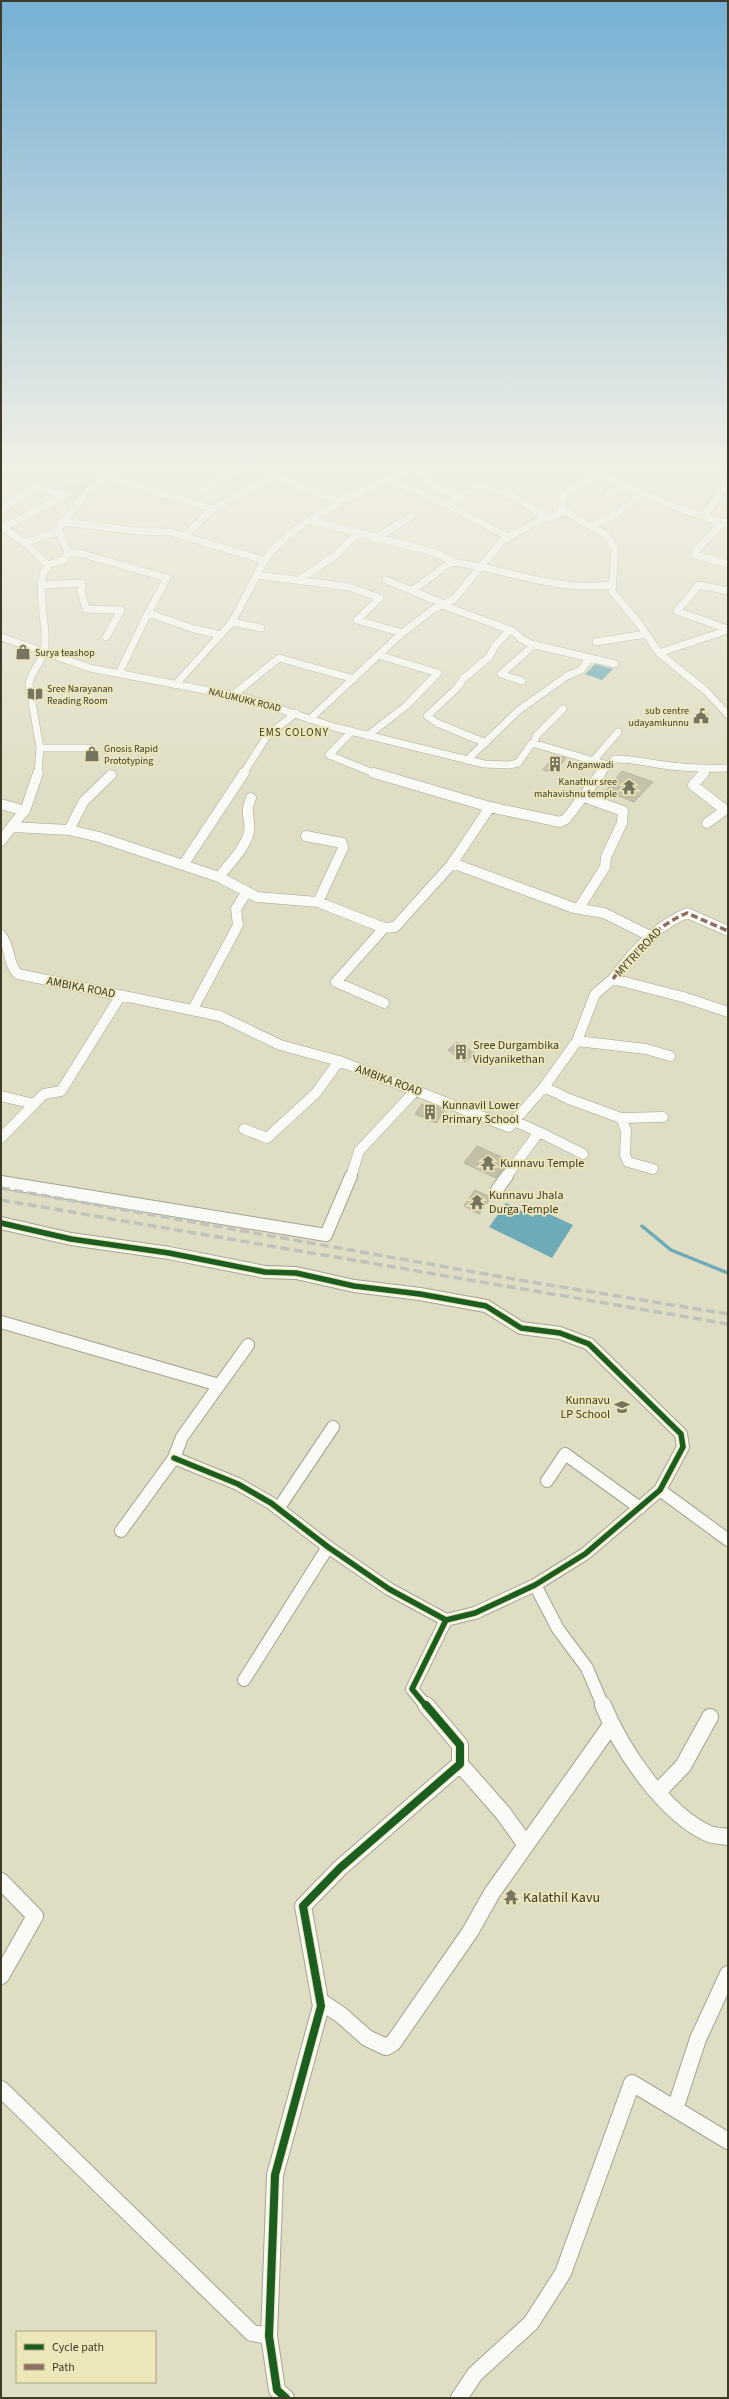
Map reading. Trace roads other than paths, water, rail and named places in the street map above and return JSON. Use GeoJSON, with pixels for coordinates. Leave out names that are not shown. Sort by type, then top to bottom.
{"type":"FeatureCollection","features":[{"type":"Feature","properties":{"kind":"street"},"geometry":{"type":"LineString","coordinates":[[1,841],[30,803],[39,768],[41,748],[28,683],[45,652],[46,622],[42,585],[43,577]]}},
{"type":"Feature","properties":{"kind":"street"},"geometry":{"type":"LineString","coordinates":[[119,672],[167,578],[163,577]]}},
{"type":"Feature","properties":{"kind":"street"},"geometry":{"type":"LineString","coordinates":[[175,685],[232,622],[256,577]]}},
{"type":"Feature","properties":{"kind":"street"},"geometry":{"type":"LineString","coordinates":[[273,577],[349,587],[380,598],[358,620],[402,633]]}},
{"type":"Feature","properties":{"kind":"street"},"geometry":{"type":"LineString","coordinates":[[299,580],[304,577]]}},
{"type":"Feature","properties":{"kind":"street"},"geometry":{"type":"LineString","coordinates":[[412,590],[430,577]]}},
{"type":"Feature","properties":{"kind":"street"},"geometry":{"type":"LineString","coordinates":[[310,719],[402,633],[443,604],[454,599],[473,577]]}},
{"type":"Feature","properties":{"kind":"street"},"geometry":{"type":"LineString","coordinates":[[524,577],[569,585],[613,585]]}},
{"type":"Feature","properties":{"kind":"street"},"geometry":{"type":"LineString","coordinates":[[613,577],[614,597],[646,634],[659,653],[706,691],[728,715]]}},
{"type":"Feature","properties":{"kind":"street"},"geometry":{"type":"LineString","coordinates":[[386,580],[510,630],[517,638],[590,659],[596,658],[615,664]]}},
{"type":"Feature","properties":{"kind":"street"},"geometry":{"type":"LineString","coordinates":[[42,585],[82,583],[81,591],[86,609],[121,610],[106,637]]}},
{"type":"Feature","properties":{"kind":"street"},"geometry":{"type":"LineString","coordinates":[[728,591],[699,584],[677,611],[728,629]]}},
{"type":"Feature","properties":{"kind":"street"},"geometry":{"type":"LineString","coordinates":[[148,613],[194,629],[221,635]]}},
{"type":"Feature","properties":{"kind":"street"},"geometry":{"type":"LineString","coordinates":[[232,622],[261,628]]}},
{"type":"Feature","properties":{"kind":"street"},"geometry":{"type":"LineString","coordinates":[[659,653],[728,629]]}},
{"type":"Feature","properties":{"kind":"street"},"geometry":{"type":"LineString","coordinates":[[486,743],[437,723],[426,716],[457,688],[463,679],[483,663],[495,646],[510,630]]}},
{"type":"Feature","properties":{"kind":"street"},"geometry":{"type":"LineString","coordinates":[[596,642],[646,634]]}},
{"type":"Feature","properties":{"kind":"street","name":"NALUMUKK ROAD"},"geometry":{"type":"LineString","coordinates":[[2,639],[90,668],[119,672],[175,685],[233,695],[296,713],[351,732],[484,764],[518,763],[532,743],[534,744],[536,736],[562,709]]}},
{"type":"Feature","properties":{"kind":"street"},"geometry":{"type":"LineString","coordinates":[[522,681],[501,674],[535,644]]}},
{"type":"Feature","properties":{"kind":"street"},"geometry":{"type":"LineString","coordinates":[[367,736],[406,706],[438,673],[378,656]]}},
{"type":"Feature","properties":{"kind":"street"},"geometry":{"type":"LineString","coordinates":[[233,695],[279,658],[354,679]]}},
{"type":"Feature","properties":{"kind":"street"},"geometry":{"type":"LineString","coordinates":[[467,760],[519,710],[567,676],[582,670],[590,659]]}},
{"type":"Feature","properties":{"kind":"street"},"geometry":{"type":"LineString","coordinates":[[183,866],[202,834],[230,795],[267,736],[296,713]]}},
{"type":"Feature","properties":{"kind":"street"},"geometry":{"type":"LineString","coordinates":[[351,732],[329,755],[390,779],[490,807],[560,822],[566,819],[614,759],[630,758],[656,764],[707,769],[728,768]]}},
{"type":"Feature","properties":{"kind":"street"},"geometry":{"type":"LineString","coordinates":[[593,761],[618,732]]}},
{"type":"Feature","properties":{"kind":"street"},"geometry":{"type":"LineString","coordinates":[[534,744],[608,765]]}},
{"type":"Feature","properties":{"kind":"street"},"geometry":{"type":"LineString","coordinates":[[41,748],[88,748]]}},
{"type":"Feature","properties":{"kind":"street"},"geometry":{"type":"LineString","coordinates":[[707,769],[693,785],[725,810],[707,823]]}},
{"type":"Feature","properties":{"kind":"street"},"geometry":{"type":"LineString","coordinates":[[69,830],[84,801],[111,775]]}},
{"type":"Feature","properties":{"kind":"street"},"geometry":{"type":"LineString","coordinates":[[219,877],[237,854],[250,829],[245,809],[251,798]]}},
{"type":"Feature","properties":{"kind":"street"},"geometry":{"type":"LineString","coordinates":[[579,908],[605,868],[606,857],[622,823],[623,811],[584,798]]}},
{"type":"Feature","properties":{"kind":"street"},"geometry":{"type":"LineString","coordinates":[[1,804],[25,811]]}},
{"type":"Feature","properties":{"kind":"street"},"geometry":{"type":"LineString","coordinates":[[13,826],[69,830],[99,838],[219,877],[246,893],[257,897],[318,902],[384,928],[395,927],[452,863],[490,807]]}},
{"type":"Feature","properties":{"kind":"street"},"geometry":{"type":"LineString","coordinates":[[306,836],[342,843],[344,848],[318,902]]}},
{"type":"Feature","properties":{"kind":"street"},"geometry":{"type":"LineString","coordinates":[[452,863],[574,908],[609,915],[650,936]]}},
{"type":"Feature","properties":{"kind":"street"},"geometry":{"type":"LineString","coordinates":[[193,1009],[238,925],[236,909],[246,893]]}},
{"type":"Feature","properties":{"kind":"street","name":"MYTRI ROAD"},"geometry":{"type":"LineString","coordinates":[[613,978],[650,936],[668,921],[687,913],[728,931]]}},
{"type":"Feature","properties":{"kind":"street"},"geometry":{"type":"LineString","coordinates":[[384,928],[336,982],[384,1003]]}},
{"type":"Feature","properties":{"kind":"street","name":"AMBIKA ROAD"},"geometry":{"type":"LineString","coordinates":[[1,935],[7,945],[15,971],[18,974],[193,1009],[220,1016],[280,1045],[339,1062],[416,1090],[509,1127],[514,1121]]}},
{"type":"Feature","properties":{"kind":"street"},"geometry":{"type":"LineString","coordinates":[[583,1154],[514,1121],[544,1087],[577,1040],[595,994],[613,978],[682,997],[728,1012]]}},
{"type":"Feature","properties":{"kind":"street"},"geometry":{"type":"LineString","coordinates":[[1,1138],[44,1094],[61,1091],[121,995]]}},
{"type":"Feature","properties":{"kind":"street"},"geometry":{"type":"LineString","coordinates":[[577,1040],[646,1049],[670,1056]]}},
{"type":"Feature","properties":{"kind":"street"},"geometry":{"type":"LineString","coordinates":[[244,1129],[267,1138],[308,1103],[339,1062]]}},
{"type":"Feature","properties":{"kind":"street"},"geometry":{"type":"LineString","coordinates":[[544,1087],[569,1099],[621,1118],[663,1117]]}},
{"type":"Feature","properties":{"kind":"street"},"geometry":{"type":"LineString","coordinates":[[1,1182],[326,1235],[346,1191],[359,1151],[416,1090]]}},
{"type":"Feature","properties":{"kind":"street"},"geometry":{"type":"LineString","coordinates":[[1,1096],[34,1104]]}},
{"type":"Feature","properties":{"kind":"street"},"geometry":{"type":"LineString","coordinates":[[621,1118],[626,1130],[625,1155],[628,1162],[653,1169]]}},
{"type":"Feature","properties":{"kind":"street"},"geometry":{"type":"LineString","coordinates":[[497,1190],[539,1132]]}},
{"type":"Feature","properties":{"kind":"street"},"geometry":{"type":"LineString","coordinates":[[1,1223],[70,1239],[169,1253],[265,1272],[296,1273],[354,1286],[486,1306],[520,1328],[560,1332],[589,1344],[681,1434],[683,1446],[660,1490],[585,1554],[535,1585],[475,1613],[446,1620],[389,1589],[328,1547],[278,1509],[238,1484],[174,1458]]}},
{"type":"Feature","properties":{"kind":"street"},"geometry":{"type":"LineString","coordinates":[[1,1322],[219,1385]]}},
{"type":"Feature","properties":{"kind":"street"},"geometry":{"type":"LineString","coordinates":[[122,1531],[174,1458],[182,1437],[248,1345]]}},
{"type":"Feature","properties":{"kind":"street"},"geometry":{"type":"LineString","coordinates":[[278,1509],[333,1427]]}},
{"type":"Feature","properties":{"kind":"street"},"geometry":{"type":"LineString","coordinates":[[547,1480],[565,1454],[640,1508]]}},
{"type":"Feature","properties":{"kind":"street"},"geometry":{"type":"LineString","coordinates":[[660,1490],[728,1540]]}},
{"type":"Feature","properties":{"kind":"street"},"geometry":{"type":"LineString","coordinates":[[244,1680],[328,1547]]}},
{"type":"Feature","properties":{"kind":"street"},"geometry":{"type":"LineString","coordinates":[[535,1585],[558,1629],[587,1668],[611,1725],[651,1786],[686,1819],[708,1834],[728,1837]]}},
{"type":"Feature","properties":{"kind":"street"},"geometry":{"type":"LineString","coordinates":[[446,1620],[412,1689],[460,1745],[460,1764],[503,1813],[526,1845]]}},
{"type":"Feature","properties":{"kind":"street"},"geometry":{"type":"LineString","coordinates":[[658,1792],[683,1766],[710,1717]]}},
{"type":"Feature","properties":{"kind":"street"},"geometry":{"type":"LineString","coordinates":[[320,2001],[340,2014],[364,2037],[375,2044],[386,2047],[393,2043],[526,1845],[611,1725]]}},
{"type":"Feature","properties":{"kind":"street"},"geometry":{"type":"LineString","coordinates":[[279,2395],[269,2336],[274,2175],[321,2006],[303,1906],[322,1883],[442,1783],[460,1764]]}},
{"type":"Feature","properties":{"kind":"street"},"geometry":{"type":"LineString","coordinates":[[1,1881],[35,1916],[1,1976]]}},
{"type":"Feature","properties":{"kind":"street"},"geometry":{"type":"LineString","coordinates":[[675,2109],[698,2039],[728,1974]]}},
{"type":"Feature","properties":{"kind":"street"},"geometry":{"type":"LineString","coordinates":[[459,2398],[475,2374],[531,2323],[563,2273],[632,2083],[728,2141]]}},
{"type":"Feature","properties":{"kind":"street"},"geometry":{"type":"LineString","coordinates":[[1,2089],[252,2333],[269,2336]]}},
{"type":"Feature","properties":{"kind":"water"},"geometry":{"type":"Polygon","coordinates":[[[595,664],[613,669],[602,680],[585,674],[595,664]]]}},
{"type":"Feature","properties":{"kind":"water"},"geometry":{"type":"Polygon","coordinates":[[[506,1203],[533,1217],[538,1209],[573,1225],[552,1258],[489,1227],[506,1203]]]}},
{"type":"Feature","properties":{"kind":"waterway"},"geometry":{"type":"LineString","coordinates":[[642,1226],[671,1250],[728,1273]]}},
{"type":"Feature","properties":{"kind":"railway"},"geometry":{"type":"LineString","coordinates":[[1,1188],[525,1281],[728,1314]]}},
{"type":"Feature","properties":{"kind":"railway"},"geometry":{"type":"LineString","coordinates":[[1,1200],[728,1324]]}},
{"type":"Feature","properties":{"kind":"place","name":"Surya teashop"},"geometry":{"type":"Point","coordinates":[23,652]}},
{"type":"Feature","properties":{"kind":"place","name":"Sree Narayanan Reading Room"},"geometry":{"type":"Point","coordinates":[35,694]}},
{"type":"Feature","properties":{"kind":"place","name":"sub centre udayamkunnu"},"geometry":{"type":"Point","coordinates":[701,716]}},
{"type":"Feature","properties":{"kind":"place","name":"Gnosis Rapid Prototyping"},"geometry":{"type":"Point","coordinates":[92,754]}},
{"type":"Feature","properties":{"kind":"place","name":"Anganwadi"},"geometry":{"type":"Point","coordinates":[555,764]}},
{"type":"Feature","properties":{"kind":"place","name":"Kanathur sree mahavishnu temple"},"geometry":{"type":"Point","coordinates":[629,787]}},
{"type":"Feature","properties":{"kind":"place","name":"Sree Durgambika Vidyanikethan"},"geometry":{"type":"Point","coordinates":[461,1052]}},
{"type":"Feature","properties":{"kind":"place","name":"Kunnavil Lower Primary School"},"geometry":{"type":"Point","coordinates":[430,1112]}},
{"type":"Feature","properties":{"kind":"place","name":"Kunnavu Temple"},"geometry":{"type":"Point","coordinates":[488,1163]}},
{"type":"Feature","properties":{"kind":"place","name":"Kunnavu Jhala Durga Temple"},"geometry":{"type":"Point","coordinates":[477,1202]}},
{"type":"Feature","properties":{"kind":"place","name":"Kunnavu LP School"},"geometry":{"type":"Point","coordinates":[622,1407]}},
{"type":"Feature","properties":{"kind":"place","name":"Kalathil Kavu"},"geometry":{"type":"Point","coordinates":[511,1897]}},
{"type":"Feature","properties":{"kind":"district","name":"EMS COLONY"},"geometry":{"type":"Point","coordinates":[294,732]}}]}
